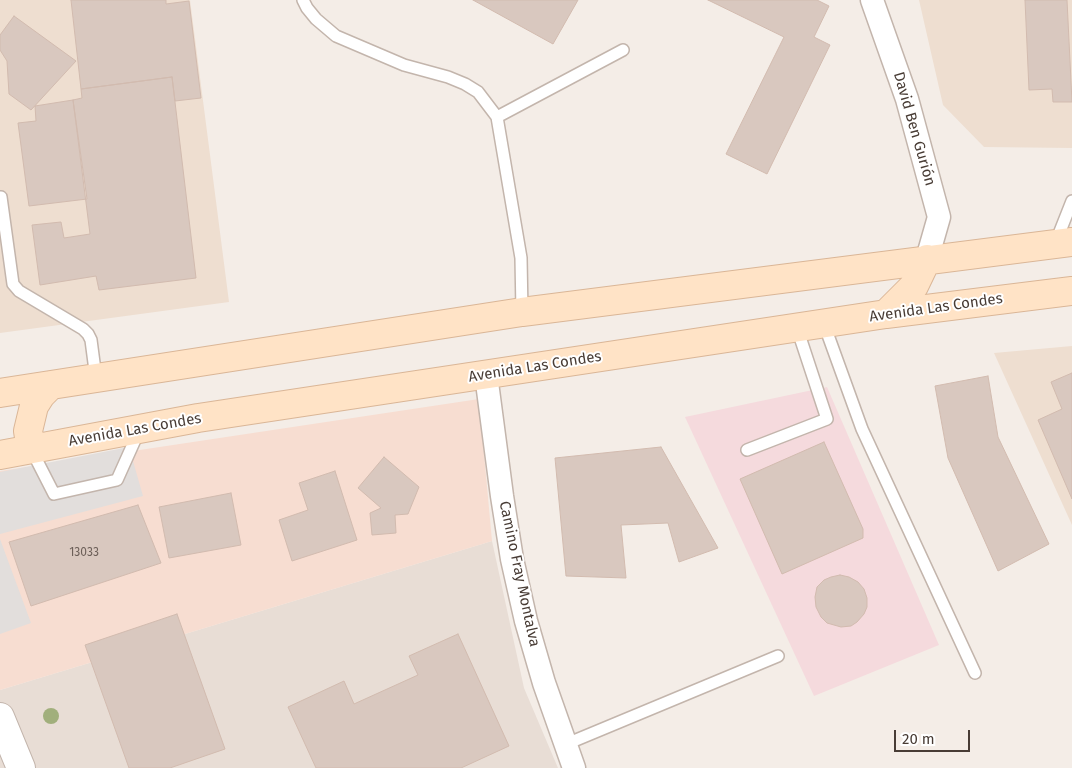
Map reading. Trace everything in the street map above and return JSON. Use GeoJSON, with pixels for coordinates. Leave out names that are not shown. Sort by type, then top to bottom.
{"type":"FeatureCollection","features":[{"type":"Feature","properties":{"kind":"main road"},"geometry":{"type":"LineString","coordinates":[[0,393],[522,312],[1064,243]]}},
{"type":"Feature","properties":{"kind":"main road"},"geometry":{"type":"LineString","coordinates":[[886,314],[914,286],[927,260]]}},
{"type":"Feature","properties":{"kind":"main road","name":"Avenida Las Condes"},"geometry":{"type":"LineString","coordinates":[[0,455],[140,428],[486,375],[886,314],[1072,291]]}},
{"type":"Feature","properties":{"kind":"main road"},"geometry":{"type":"LineString","coordinates":[[31,449],[28,431],[34,406],[51,385]]}},
{"type":"Feature","properties":{"kind":"street","name":"David Ben Gurión"},"geometry":{"type":"LineString","coordinates":[[878,2],[939,217],[927,260]]}},
{"type":"Feature","properties":{"kind":"street","name":"Camino Fray Montalva"},"geometry":{"type":"LineString","coordinates":[[486,375],[512,559],[526,621],[544,683],[564,745],[574,768]]}},
{"type":"Feature","properties":{"kind":"street"},"geometry":{"type":"LineString","coordinates":[[0,717],[22,768]]}},
{"type":"Feature","properties":{"kind":"lane"},"geometry":{"type":"LineString","coordinates":[[304,0],[307,8],[316,19],[336,36],[404,65],[448,77],[465,84],[478,92],[497,116],[521,258],[522,312]]}},
{"type":"Feature","properties":{"kind":"lane"},"geometry":{"type":"LineString","coordinates":[[497,116],[623,50]]}},
{"type":"Feature","properties":{"kind":"lane"},"geometry":{"type":"LineString","coordinates":[[0,197],[13,284],[18,291],[83,329],[88,334],[91,340],[96,378]]}},
{"type":"Feature","properties":{"kind":"lane"},"geometry":{"type":"LineString","coordinates":[[1064,243],[1072,201]]}},
{"type":"Feature","properties":{"kind":"lane"},"geometry":{"type":"LineString","coordinates":[[824,324],[862,429],[975,673]]}},
{"type":"Feature","properties":{"kind":"lane"},"geometry":{"type":"LineString","coordinates":[[747,450],[827,419],[797,328]]}},
{"type":"Feature","properties":{"kind":"lane"},"geometry":{"type":"LineString","coordinates":[[31,449],[54,494],[117,480],[140,428]]}},
{"type":"Feature","properties":{"kind":"lane"},"geometry":{"type":"LineString","coordinates":[[564,745],[778,656]]}},
{"type":"Feature","properties":{"kind":"shaded area"},"geometry":{"type":"Polygon","coordinates":[[[0,0],[190,0],[229,302],[0,333],[0,0]]]}},
{"type":"Feature","properties":{"kind":"shaded area"},"geometry":{"type":"Polygon","coordinates":[[[919,0],[1072,0],[1072,148],[984,147],[943,105],[919,0]]]}},
{"type":"Feature","properties":{"kind":"shaded area"},"geometry":{"type":"Polygon","coordinates":[[[1072,346],[1072,525],[994,353],[1072,346]]]}},
{"type":"Feature","properties":{"kind":"shaded area"},"geometry":{"type":"Polygon","coordinates":[[[827,387],[939,645],[814,696],[685,417],[827,387]]]}},
{"type":"Feature","properties":{"kind":"shaded area"},"geometry":{"type":"Polygon","coordinates":[[[479,399],[492,541],[0,690],[0,471],[479,399]]]}},
{"type":"Feature","properties":{"kind":"shaded area"},"geometry":{"type":"Polygon","coordinates":[[[129,447],[143,496],[0,534],[0,472],[129,447]]]}},
{"type":"Feature","properties":{"kind":"shaded area"},"geometry":{"type":"Polygon","coordinates":[[[0,539],[31,623],[0,634],[0,539]]]}},
{"type":"Feature","properties":{"kind":"shaded area"},"geometry":{"type":"Polygon","coordinates":[[[492,541],[524,688],[558,768],[0,768],[0,690],[492,541]]]}},
{"type":"Feature","properties":{"kind":"building"},"geometry":{"type":"Polygon","coordinates":[[[71,0],[166,0],[166,4],[189,1],[201,98],[175,101],[172,77],[81,89],[71,0]]]}},
{"type":"Feature","properties":{"kind":"building"},"geometry":{"type":"Polygon","coordinates":[[[473,0],[578,0],[553,44],[473,0]]]}},
{"type":"Feature","properties":{"kind":"building"},"geometry":{"type":"Polygon","coordinates":[[[708,0],[817,0],[829,6],[814,37],[830,45],[767,174],[726,154],[784,37],[708,0]]]}},
{"type":"Feature","properties":{"kind":"building"},"geometry":{"type":"Polygon","coordinates":[[[1025,0],[1067,0],[1072,102],[1053,102],[1052,89],[1029,90],[1025,0]]]}},
{"type":"Feature","properties":{"kind":"building"},"geometry":{"type":"Polygon","coordinates":[[[14,16],[76,61],[31,110],[9,94],[7,61],[0,50],[0,35],[14,16]]]}},
{"type":"Feature","properties":{"kind":"building"},"geometry":{"type":"Polygon","coordinates":[[[172,77],[196,278],[99,290],[96,276],[40,285],[32,225],[61,222],[64,238],[90,234],[73,100],[82,98],[81,89],[172,77]]]}},
{"type":"Feature","properties":{"kind":"building"},"geometry":{"type":"Polygon","coordinates":[[[73,100],[87,199],[29,206],[18,123],[36,121],[35,106],[73,100]]]}},
{"type":"Feature","properties":{"kind":"building"},"geometry":{"type":"Polygon","coordinates":[[[1072,373],[1072,499],[1038,420],[1062,409],[1051,382],[1072,373]]]}},
{"type":"Feature","properties":{"kind":"building"},"geometry":{"type":"Polygon","coordinates":[[[988,376],[998,437],[1049,544],[998,571],[948,458],[935,386],[988,376]]]}},
{"type":"Feature","properties":{"kind":"building"},"geometry":{"type":"Polygon","coordinates":[[[824,442],[863,529],[863,538],[782,574],[740,479],[824,442]]]}},
{"type":"Feature","properties":{"kind":"building"},"geometry":{"type":"Polygon","coordinates":[[[661,447],[718,548],[679,562],[668,523],[621,525],[626,578],[566,576],[555,458],[661,447]]]}},
{"type":"Feature","properties":{"kind":"building"},"geometry":{"type":"Polygon","coordinates":[[[384,457],[419,487],[408,514],[395,515],[396,533],[372,535],[370,513],[381,508],[358,488],[384,457]]]}},
{"type":"Feature","properties":{"kind":"building"},"geometry":{"type":"Polygon","coordinates":[[[335,471],[357,540],[292,561],[279,520],[308,510],[299,483],[335,471]]]}},
{"type":"Feature","properties":{"kind":"building"},"geometry":{"type":"Polygon","coordinates":[[[231,493],[241,545],[169,558],[159,507],[231,493]]]}},
{"type":"Feature","properties":{"kind":"building"},"geometry":{"type":"Polygon","coordinates":[[[138,505],[161,563],[31,606],[9,542],[138,505]]]}},
{"type":"Feature","properties":{"kind":"building"},"geometry":{"type":"Polygon","coordinates":[[[840,575],[858,582],[864,589],[867,598],[867,607],[864,614],[851,626],[841,627],[827,623],[821,617],[816,607],[817,587],[824,580],[840,575]]]}},
{"type":"Feature","properties":{"kind":"building"},"geometry":{"type":"Polygon","coordinates":[[[177,614],[225,749],[170,768],[129,768],[85,645],[177,614]]]}},
{"type":"Feature","properties":{"kind":"building"},"geometry":{"type":"Polygon","coordinates":[[[458,634],[509,746],[461,768],[316,768],[288,707],[344,681],[354,704],[418,675],[409,656],[458,634]]]}}]}
